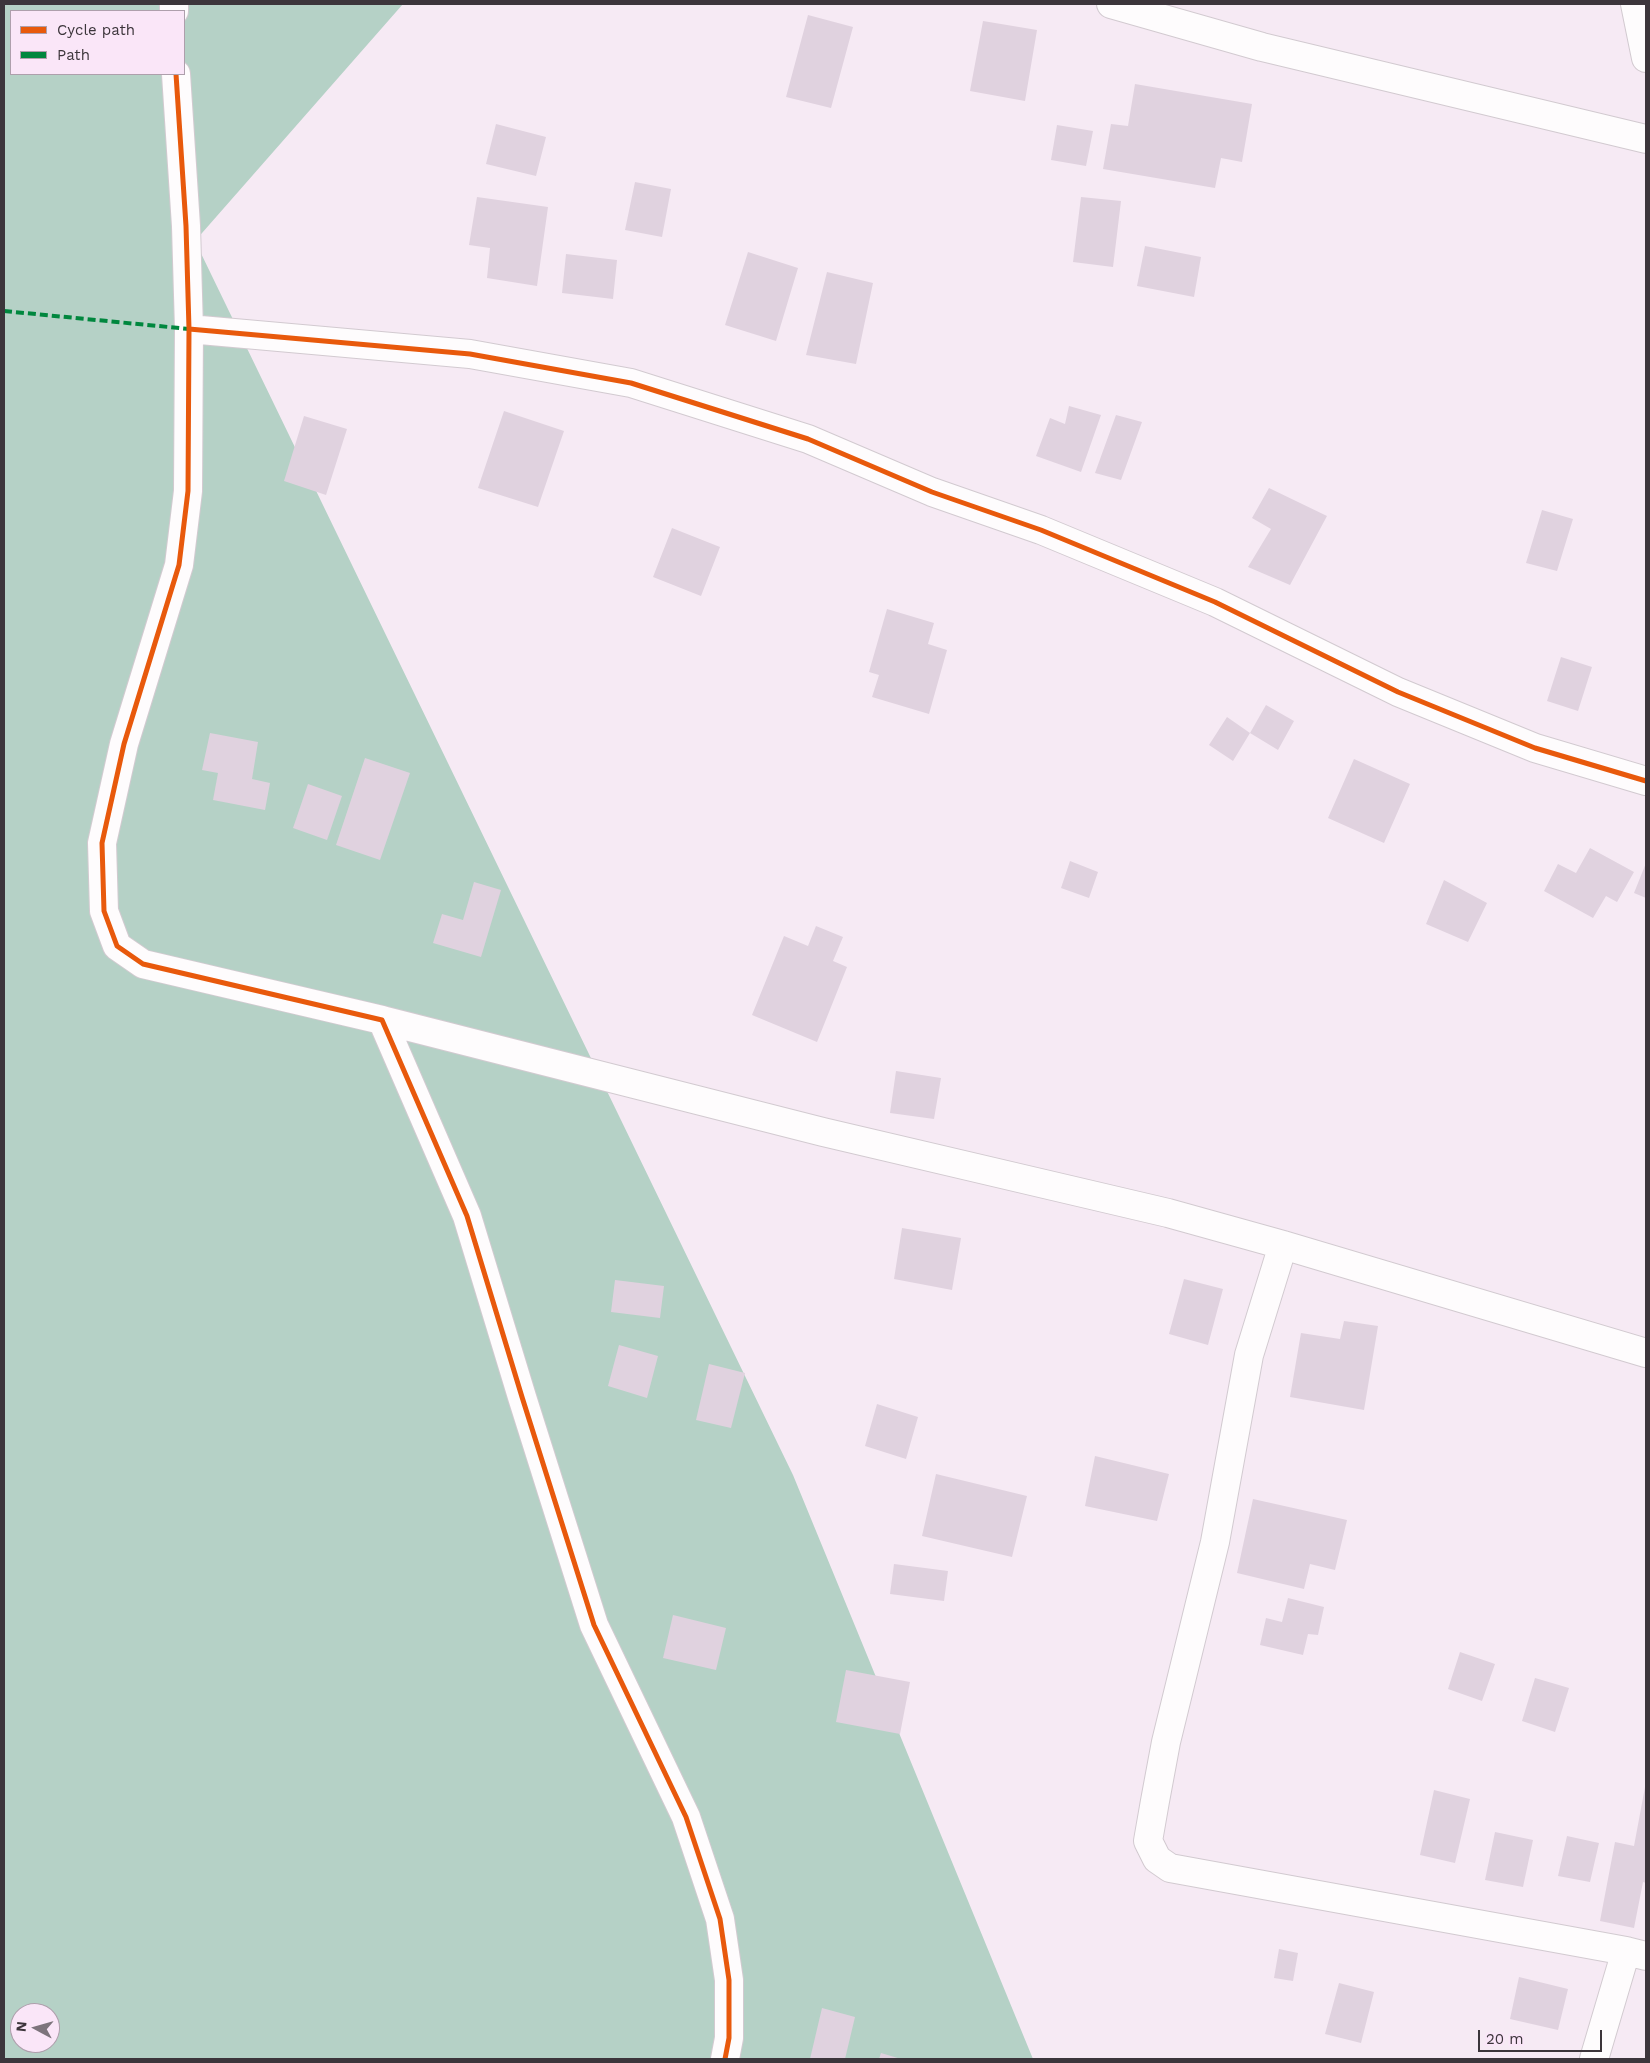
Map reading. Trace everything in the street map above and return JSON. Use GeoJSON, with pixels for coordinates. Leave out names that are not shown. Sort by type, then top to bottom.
{"type":"FeatureCollection","features":[{"type":"Feature","properties":{"kind":"street"},"geometry":{"type":"LineString","coordinates":[[1111,4],[1262,47],[1646,139]]}},
{"type":"Feature","properties":{"kind":"street"},"geometry":{"type":"LineString","coordinates":[[1635,4],[1646,58]]}},
{"type":"Feature","properties":{"kind":"street"},"geometry":{"type":"LineString","coordinates":[[176,75],[186,226],[189,329],[188,491],[179,565],[124,744],[102,843],[104,911],[117,946],[143,964],[382,1020],[832,1134],[1168,1213],[1283,1245],[1646,1353]]}},
{"type":"Feature","properties":{"kind":"street"},"geometry":{"type":"LineString","coordinates":[[189,329],[470,354],[630,383],[808,440],[932,492],[1041,530],[1215,602],[1398,692],[1534,748],[1646,781]]}},
{"type":"Feature","properties":{"kind":"street"},"geometry":{"type":"LineString","coordinates":[[382,1020],[467,1216],[594,1625],[686,1817],[717,1910],[729,1980],[728,2038],[725,2059]]}},
{"type":"Feature","properties":{"kind":"street"},"geometry":{"type":"LineString","coordinates":[[1283,1245],[1249,1354],[1215,1542],[1166,1742],[1148,1841],[1157,1859],[1170,1868],[1636,1953],[1594,2059]]}},
{"type":"Feature","properties":{"kind":"green space"},"geometry":{"type":"Polygon","coordinates":[[[4,4],[403,4],[195,241],[793,1475],[1033,2059],[4,2059],[4,4]]]}},
{"type":"Feature","properties":{"kind":"building"},"geometry":{"type":"Polygon","coordinates":[[[808,15],[853,27],[831,108],[786,97],[808,15]]]}},
{"type":"Feature","properties":{"kind":"building"},"geometry":{"type":"Polygon","coordinates":[[[983,21],[1037,30],[1025,101],[970,91],[983,21]]]}},
{"type":"Feature","properties":{"kind":"building"},"geometry":{"type":"Polygon","coordinates":[[[1135,84],[1252,104],[1242,162],[1221,158],[1215,188],[1103,169],[1111,124],[1128,126],[1135,84]]]}},
{"type":"Feature","properties":{"kind":"building"},"geometry":{"type":"Polygon","coordinates":[[[496,124],[546,137],[536,176],[486,164],[496,124]]]}},
{"type":"Feature","properties":{"kind":"building"},"geometry":{"type":"Polygon","coordinates":[[[1057,125],[1093,131],[1086,166],[1051,160],[1057,125]]]}},
{"type":"Feature","properties":{"kind":"building"},"geometry":{"type":"Polygon","coordinates":[[[635,182],[671,189],[662,237],[625,230],[635,182]]]}},
{"type":"Feature","properties":{"kind":"building"},"geometry":{"type":"Polygon","coordinates":[[[477,197],[548,207],[537,286],[487,278],[490,248],[469,245],[477,197]]]}},
{"type":"Feature","properties":{"kind":"building"},"geometry":{"type":"Polygon","coordinates":[[[1081,197],[1121,201],[1113,267],[1073,262],[1081,197]]]}},
{"type":"Feature","properties":{"kind":"building"},"geometry":{"type":"Polygon","coordinates":[[[1145,246],[1201,257],[1194,297],[1137,286],[1145,246]]]}},
{"type":"Feature","properties":{"kind":"building"},"geometry":{"type":"Polygon","coordinates":[[[748,252],[798,268],[776,341],[725,325],[748,252]]]}},
{"type":"Feature","properties":{"kind":"building"},"geometry":{"type":"Polygon","coordinates":[[[566,254],[617,260],[613,299],[562,293],[566,254]]]}},
{"type":"Feature","properties":{"kind":"building"},"geometry":{"type":"Polygon","coordinates":[[[827,272],[873,283],[856,364],[806,355],[827,272]]]}},
{"type":"Feature","properties":{"kind":"building"},"geometry":{"type":"Polygon","coordinates":[[[1069,406],[1101,415],[1081,472],[1036,456],[1050,418],[1065,424],[1069,406]]]}},
{"type":"Feature","properties":{"kind":"building"},"geometry":{"type":"Polygon","coordinates":[[[504,411],[564,431],[538,507],[478,488],[504,411]]]}},
{"type":"Feature","properties":{"kind":"building"},"geometry":{"type":"Polygon","coordinates":[[[1116,415],[1142,422],[1121,480],[1095,473],[1116,415]]]}},
{"type":"Feature","properties":{"kind":"building"},"geometry":{"type":"Polygon","coordinates":[[[304,416],[347,429],[326,495],[284,481],[304,416]]]}},
{"type":"Feature","properties":{"kind":"building"},"geometry":{"type":"Polygon","coordinates":[[[1269,488],[1327,516],[1290,585],[1248,567],[1271,529],[1252,518],[1269,488]]]}},
{"type":"Feature","properties":{"kind":"building"},"geometry":{"type":"Polygon","coordinates":[[[1542,510],[1573,519],[1557,571],[1526,563],[1542,510]]]}},
{"type":"Feature","properties":{"kind":"building"},"geometry":{"type":"Polygon","coordinates":[[[672,528],[720,547],[701,596],[653,577],[672,528]]]}},
{"type":"Feature","properties":{"kind":"building"},"geometry":{"type":"Polygon","coordinates":[[[887,609],[934,623],[928,644],[947,650],[929,714],[872,697],[879,675],[869,672],[887,609]]]}},
{"type":"Feature","properties":{"kind":"building"},"geometry":{"type":"Polygon","coordinates":[[[1561,657],[1592,667],[1578,711],[1547,701],[1561,657]]]}},
{"type":"Feature","properties":{"kind":"building"},"geometry":{"type":"Polygon","coordinates":[[[1266,705],[1294,721],[1278,750],[1250,733],[1266,705]]]}},
{"type":"Feature","properties":{"kind":"building"},"geometry":{"type":"Polygon","coordinates":[[[1227,717],[1250,733],[1233,761],[1209,745],[1227,717]]]}},
{"type":"Feature","properties":{"kind":"building"},"geometry":{"type":"Polygon","coordinates":[[[210,733],[258,742],[252,779],[270,783],[265,810],[213,800],[218,773],[202,770],[210,733]]]}},
{"type":"Feature","properties":{"kind":"building"},"geometry":{"type":"Polygon","coordinates":[[[365,758],[410,773],[380,860],[336,845],[365,758]]]}},
{"type":"Feature","properties":{"kind":"building"},"geometry":{"type":"Polygon","coordinates":[[[1354,759],[1410,784],[1384,843],[1328,818],[1354,759]]]}},
{"type":"Feature","properties":{"kind":"building"},"geometry":{"type":"Polygon","coordinates":[[[308,784],[342,796],[327,840],[293,828],[308,784]]]}},
{"type":"Feature","properties":{"kind":"building"},"geometry":{"type":"Polygon","coordinates":[[[1590,848],[1634,872],[1617,902],[1606,896],[1593,918],[1544,891],[1558,864],[1576,873],[1590,848]]]}},
{"type":"Feature","properties":{"kind":"building"},"geometry":{"type":"Polygon","coordinates":[[[1070,861],[1098,872],[1089,898],[1061,888],[1070,861]]]}},
{"type":"Feature","properties":{"kind":"building"},"geometry":{"type":"Polygon","coordinates":[[[1646,863],[1646,898],[1634,893],[1646,863]]]}},
{"type":"Feature","properties":{"kind":"building"},"geometry":{"type":"Polygon","coordinates":[[[1444,880],[1487,903],[1468,942],[1426,924],[1444,880]]]}},
{"type":"Feature","properties":{"kind":"building"},"geometry":{"type":"Polygon","coordinates":[[[474,882],[501,890],[481,957],[433,943],[442,914],[463,920],[474,882]]]}},
{"type":"Feature","properties":{"kind":"building"},"geometry":{"type":"Polygon","coordinates":[[[816,926],[843,937],[833,961],[847,967],[817,1042],[752,1015],[784,936],[808,946],[816,926]]]}},
{"type":"Feature","properties":{"kind":"building"},"geometry":{"type":"Polygon","coordinates":[[[896,1071],[941,1078],[934,1119],[890,1113],[896,1071]]]}},
{"type":"Feature","properties":{"kind":"building"},"geometry":{"type":"Polygon","coordinates":[[[902,1228],[961,1238],[952,1290],[894,1279],[902,1228]]]}},
{"type":"Feature","properties":{"kind":"building"},"geometry":{"type":"Polygon","coordinates":[[[1184,1279],[1223,1289],[1208,1345],[1169,1334],[1184,1279]]]}},
{"type":"Feature","properties":{"kind":"building"},"geometry":{"type":"Polygon","coordinates":[[[615,1280],[664,1286],[660,1318],[611,1312],[615,1280]]]}},
{"type":"Feature","properties":{"kind":"building"},"geometry":{"type":"Polygon","coordinates":[[[1344,1321],[1378,1326],[1364,1410],[1290,1397],[1301,1333],[1340,1339],[1344,1321]]]}},
{"type":"Feature","properties":{"kind":"building"},"geometry":{"type":"Polygon","coordinates":[[[619,1345],[658,1356],[647,1398],[608,1386],[619,1345]]]}},
{"type":"Feature","properties":{"kind":"building"},"geometry":{"type":"Polygon","coordinates":[[[709,1364],[745,1373],[731,1428],[696,1420],[709,1364]]]}},
{"type":"Feature","properties":{"kind":"building"},"geometry":{"type":"Polygon","coordinates":[[[877,1404],[918,1417],[906,1459],[865,1446],[877,1404]]]}},
{"type":"Feature","properties":{"kind":"building"},"geometry":{"type":"Polygon","coordinates":[[[1095,1456],[1169,1474],[1157,1521],[1085,1506],[1095,1456]]]}},
{"type":"Feature","properties":{"kind":"building"},"geometry":{"type":"Polygon","coordinates":[[[936,1474],[1027,1496],[1012,1557],[922,1536],[936,1474]]]}},
{"type":"Feature","properties":{"kind":"building"},"geometry":{"type":"Polygon","coordinates":[[[1253,1499],[1347,1520],[1335,1570],[1310,1564],[1304,1589],[1237,1573],[1253,1499]]]}},
{"type":"Feature","properties":{"kind":"building"},"geometry":{"type":"Polygon","coordinates":[[[894,1564],[948,1571],[944,1601],[890,1594],[894,1564]]]}},
{"type":"Feature","properties":{"kind":"building"},"geometry":{"type":"Polygon","coordinates":[[[1288,1598],[1324,1607],[1318,1635],[1308,1634],[1303,1655],[1260,1645],[1266,1618],[1282,1622],[1288,1598]]]}},
{"type":"Feature","properties":{"kind":"building"},"geometry":{"type":"Polygon","coordinates":[[[673,1615],[726,1628],[716,1670],[663,1658],[673,1615]]]}},
{"type":"Feature","properties":{"kind":"building"},"geometry":{"type":"Polygon","coordinates":[[[1460,1652],[1495,1664],[1482,1701],[1448,1689],[1460,1652]]]}},
{"type":"Feature","properties":{"kind":"building"},"geometry":{"type":"Polygon","coordinates":[[[846,1670],[910,1682],[900,1734],[836,1722],[846,1670]]]}},
{"type":"Feature","properties":{"kind":"building"},"geometry":{"type":"Polygon","coordinates":[[[1535,1678],[1569,1688],[1555,1732],[1522,1721],[1535,1678]]]}},
{"type":"Feature","properties":{"kind":"building"},"geometry":{"type":"Polygon","coordinates":[[[1645,1787],[1646,1883],[1643,1882],[1634,1928],[1600,1921],[1615,1842],[1634,1846],[1645,1787]]]}},
{"type":"Feature","properties":{"kind":"building"},"geometry":{"type":"Polygon","coordinates":[[[1434,1790],[1470,1799],[1455,1863],[1420,1855],[1434,1790]]]}},
{"type":"Feature","properties":{"kind":"building"},"geometry":{"type":"Polygon","coordinates":[[[1495,1832],[1533,1840],[1523,1887],[1485,1880],[1495,1832]]]}},
{"type":"Feature","properties":{"kind":"building"},"geometry":{"type":"Polygon","coordinates":[[[1567,1836],[1599,1843],[1590,1882],[1558,1876],[1567,1836]]]}},
{"type":"Feature","properties":{"kind":"building"},"geometry":{"type":"Polygon","coordinates":[[[1279,1949],[1298,1953],[1293,1981],[1274,1978],[1279,1949]]]}},
{"type":"Feature","properties":{"kind":"building"},"geometry":{"type":"Polygon","coordinates":[[[1519,1977],[1568,1989],[1558,2030],[1510,2019],[1519,1977]]]}},
{"type":"Feature","properties":{"kind":"building"},"geometry":{"type":"Polygon","coordinates":[[[1339,1983],[1374,1992],[1361,2043],[1325,2034],[1339,1983]]]}},
{"type":"Feature","properties":{"kind":"building"},"geometry":{"type":"Polygon","coordinates":[[[822,2008],[855,2017],[845,2059],[810,2059],[822,2008]]]}},
{"type":"Feature","properties":{"kind":"building"},"geometry":{"type":"Polygon","coordinates":[[[881,2053],[901,2059],[879,2059],[881,2053]]]}},
{"type":"Feature","properties":{"kind":"marked path"},"geometry":{"type":"LineString","coordinates":[[4,311],[189,329]]}},
{"type":"Feature","properties":{"kind":"cycle path"},"geometry":{"type":"LineString","coordinates":[[176,75],[186,226],[189,329],[188,491],[179,565],[124,744],[102,843],[104,911],[117,946],[143,964],[382,1020],[467,1216],[594,1625],[686,1817],[720,1919],[729,1980],[729,2038],[725,2059]]}},
{"type":"Feature","properties":{"kind":"cycle path"},"geometry":{"type":"LineString","coordinates":[[189,329],[470,354],[631,383],[808,439],[932,492],[1041,530],[1215,602],[1398,692],[1535,748],[1646,781]]}}]}
